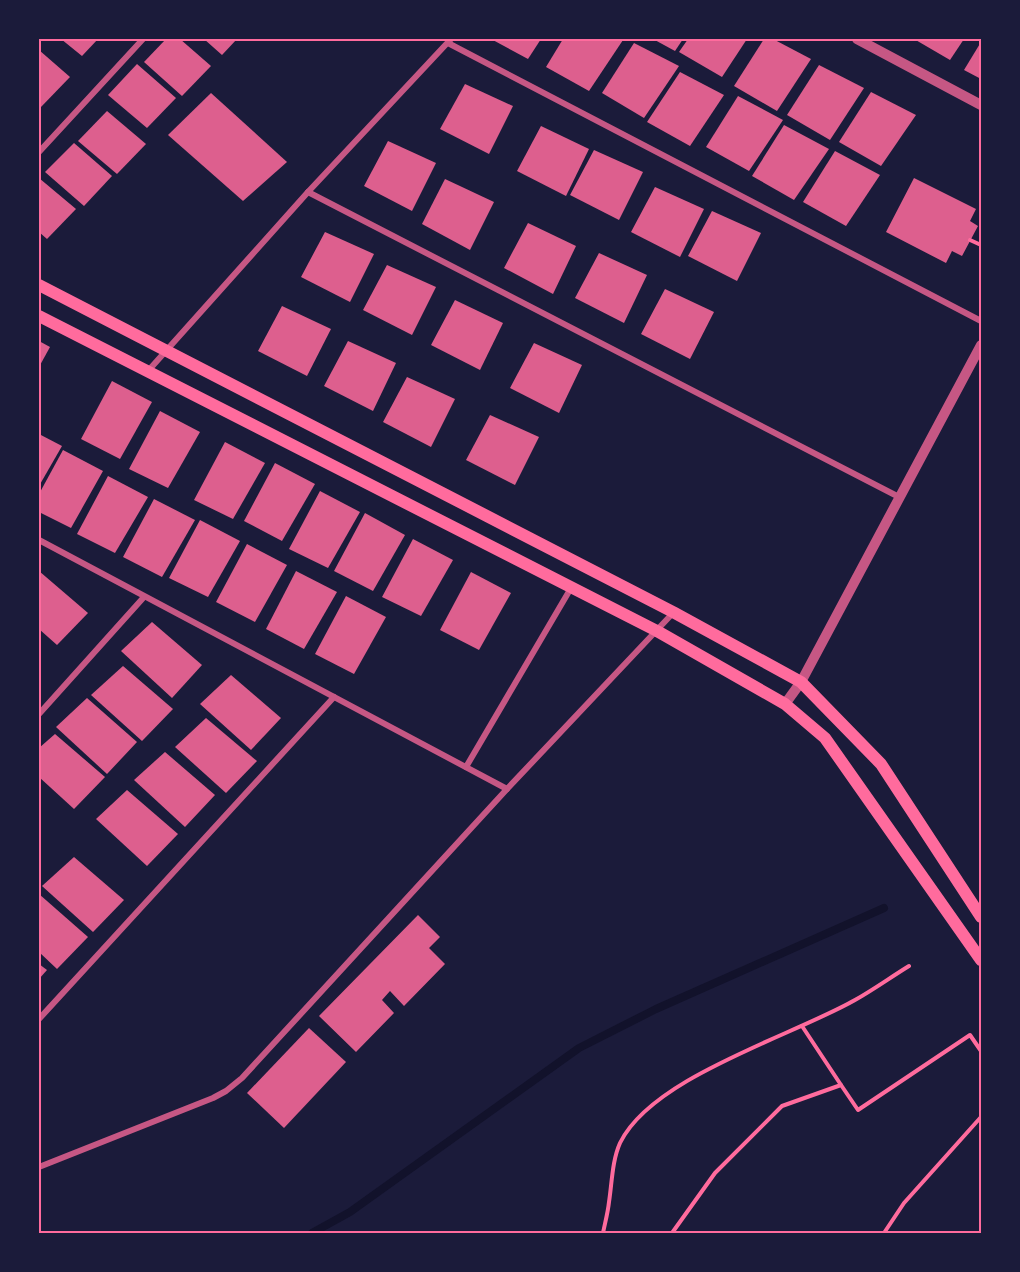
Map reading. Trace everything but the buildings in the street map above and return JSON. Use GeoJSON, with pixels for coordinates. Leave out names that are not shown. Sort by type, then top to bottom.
{"type":"FeatureCollection","features":[{"type":"Feature","properties":{"kind":"main road"},"geometry":{"type":"LineString","coordinates":[[39,285],[673,612],[801,682],[881,764],[981,917]]}},
{"type":"Feature","properties":{"kind":"main road"},"geometry":{"type":"LineString","coordinates":[[39,316],[657,631],[785,704],[825,738],[981,960]]}},
{"type":"Feature","properties":{"kind":"street"},"geometry":{"type":"LineString","coordinates":[[39,152],[143,39]]}},
{"type":"Feature","properties":{"kind":"street"},"geometry":{"type":"LineString","coordinates":[[857,39],[981,105]]}},
{"type":"Feature","properties":{"kind":"street"},"geometry":{"type":"LineString","coordinates":[[148,371],[308,192],[449,41],[981,321]]}},
{"type":"Feature","properties":{"kind":"street"},"geometry":{"type":"LineString","coordinates":[[308,192],[899,497]]}},
{"type":"Feature","properties":{"kind":"street"},"geometry":{"type":"LineString","coordinates":[[785,704],[801,682],[981,345]]}},
{"type":"Feature","properties":{"kind":"street"},"geometry":{"type":"LineString","coordinates":[[39,540],[507,789]]}},
{"type":"Feature","properties":{"kind":"street"},"geometry":{"type":"LineString","coordinates":[[466,767],[571,588]]}},
{"type":"Feature","properties":{"kind":"street"},"geometry":{"type":"LineString","coordinates":[[39,714],[144,597]]}},
{"type":"Feature","properties":{"kind":"street"},"geometry":{"type":"LineString","coordinates":[[39,1167],[213,1098],[250,1069],[673,612]]}},
{"type":"Feature","properties":{"kind":"street"},"geometry":{"type":"LineString","coordinates":[[39,1019],[334,697]]}},
{"type":"Feature","properties":{"kind":"path"},"geometry":{"type":"LineString","coordinates":[[970,240],[981,245]]}},
{"type":"Feature","properties":{"kind":"path"},"geometry":{"type":"LineString","coordinates":[[603,1233],[615,1159],[620,1143],[634,1123],[655,1104],[726,1060],[855,1000],[909,966]]}},
{"type":"Feature","properties":{"kind":"path"},"geometry":{"type":"LineString","coordinates":[[801,1026],[858,1110],[970,1035],[981,1051]]}},
{"type":"Feature","properties":{"kind":"path"},"geometry":{"type":"LineString","coordinates":[[672,1233],[715,1173],[783,1106],[841,1085]]}},
{"type":"Feature","properties":{"kind":"path"},"geometry":{"type":"LineString","coordinates":[[884,1233],[904,1203],[981,1117]]}},
{"type":"Feature","properties":{"kind":"waterway"},"geometry":{"type":"LineString","coordinates":[[312,1233],[350,1212],[579,1048],[656,1009],[884,908]]}}]}
